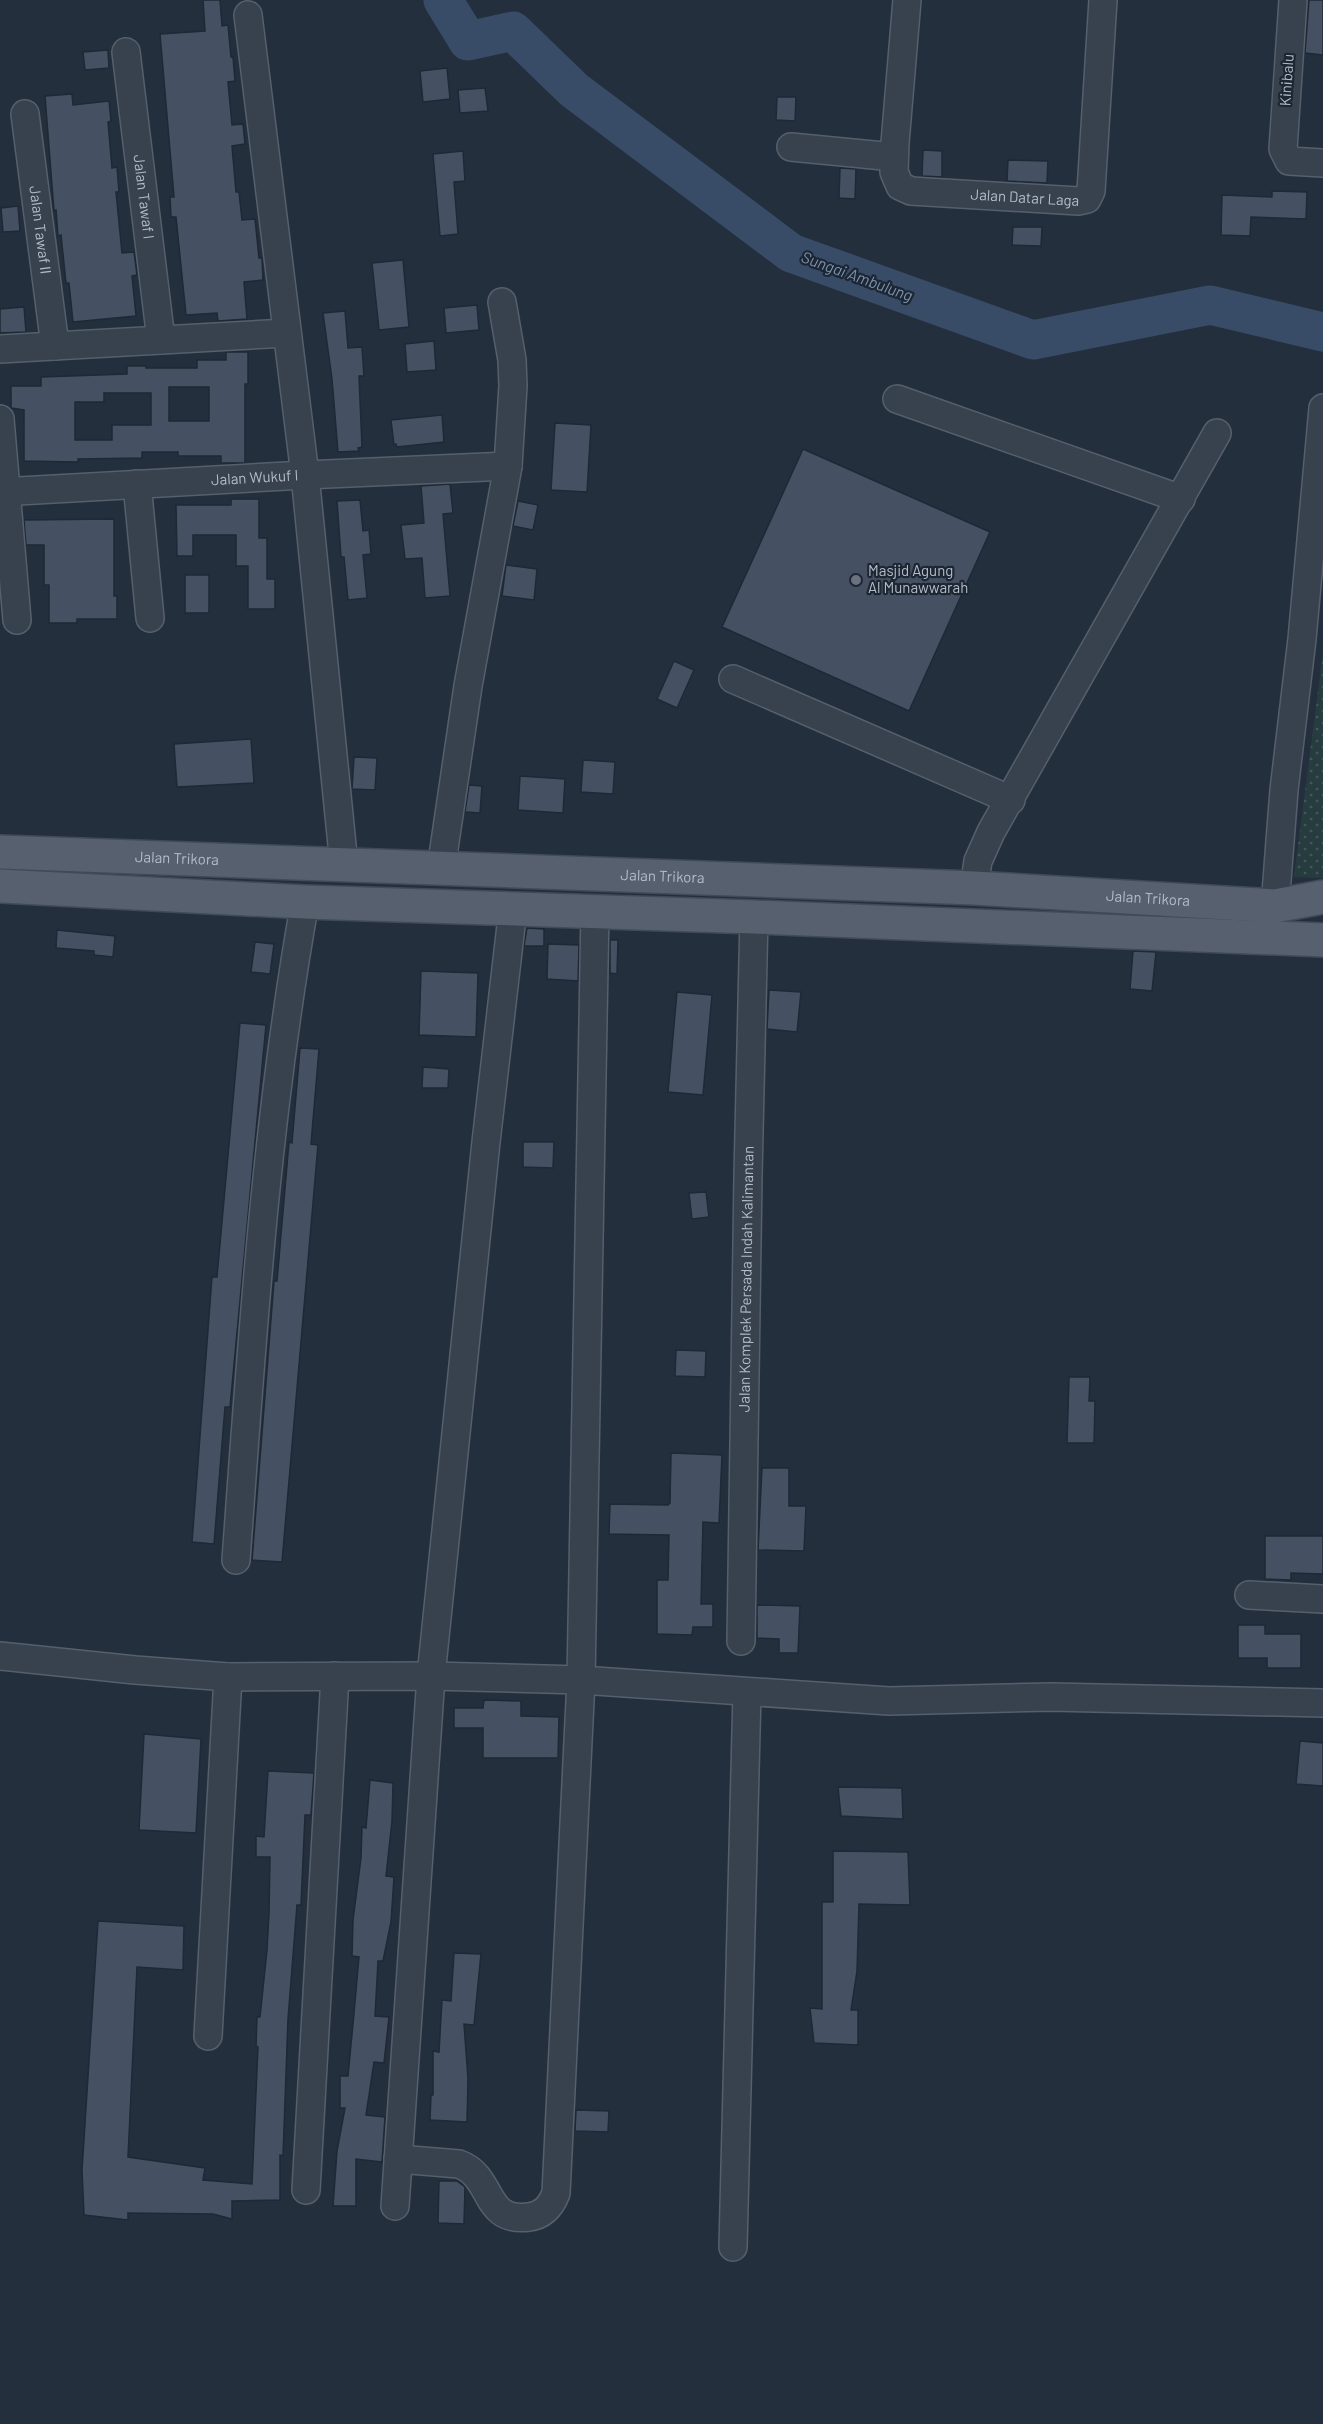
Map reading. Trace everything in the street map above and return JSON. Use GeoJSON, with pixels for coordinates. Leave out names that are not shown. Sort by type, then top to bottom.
{"type":"FeatureCollection","features":[{"type":"Feature","properties":{"kind":"main road","name":"Jalan Trikora"},"geometry":{"type":"LineString","coordinates":[[0,852],[974,888],[1275,906],[1323,897]]}},
{"type":"Feature","properties":{"kind":"main road"},"geometry":{"type":"LineString","coordinates":[[73,890],[74,855]]}},
{"type":"Feature","properties":{"kind":"main road"},"geometry":{"type":"LineString","coordinates":[[0,886],[305,902],[595,911],[1323,940]]}},
{"type":"Feature","properties":{"kind":"main road"},"geometry":{"type":"LineString","coordinates":[[970,926],[974,888]]}},
{"type":"Feature","properties":{"kind":"street"},"geometry":{"type":"LineString","coordinates":[[790,147],[894,157],[907,0]]}},
{"type":"Feature","properties":{"kind":"street","name":"Jalan Datar Laga"},"geometry":{"type":"LineString","coordinates":[[894,157],[894,172],[897,180],[900,186],[911,191],[1078,201],[1087,199],[1091,191],[1094,161],[1103,0]]}},
{"type":"Feature","properties":{"kind":"street","name":"Kinibalu"},"geometry":{"type":"LineString","coordinates":[[1293,0],[1283,150],[1287,159],[1300,163],[1323,163]]}},
{"type":"Feature","properties":{"kind":"street"},"geometry":{"type":"LineString","coordinates":[[248,15],[305,475],[344,865]]}},
{"type":"Feature","properties":{"kind":"street","name":"Jalan Tawaf I"},"geometry":{"type":"LineString","coordinates":[[126,52],[161,340]]}},
{"type":"Feature","properties":{"kind":"street","name":"Jalan Tawaf II"},"geometry":{"type":"LineString","coordinates":[[25,114],[55,346]]}},
{"type":"Feature","properties":{"kind":"street"},"geometry":{"type":"LineString","coordinates":[[441,869],[470,676],[489,584],[508,466],[513,386],[512,360],[502,302]]}},
{"type":"Feature","properties":{"kind":"street"},"geometry":{"type":"LineString","coordinates":[[0,350],[287,333]]}},
{"type":"Feature","properties":{"kind":"street"},"geometry":{"type":"LineString","coordinates":[[897,399],[1181,499]]}},
{"type":"Feature","properties":{"kind":"street"},"geometry":{"type":"LineString","coordinates":[[1275,906],[1284,790],[1302,639],[1323,408]]}},
{"type":"Feature","properties":{"kind":"street"},"geometry":{"type":"LineString","coordinates":[[0,419],[3,492],[17,621]]}},
{"type":"Feature","properties":{"kind":"street"},"geometry":{"type":"LineString","coordinates":[[974,888],[978,861],[992,832],[1216,433]]}},
{"type":"Feature","properties":{"kind":"street","name":"Jalan Wukuf I"},"geometry":{"type":"LineString","coordinates":[[3,492],[508,466]]}},
{"type":"Feature","properties":{"kind":"street"},"geometry":{"type":"LineString","coordinates":[[137,484],[150,618]]}},
{"type":"Feature","properties":{"kind":"street"},"geometry":{"type":"LineString","coordinates":[[733,679],[1011,800]]}},
{"type":"Feature","properties":{"kind":"street"},"geometry":{"type":"LineString","coordinates":[[236,1560],[267,1189],[288,995],[305,902]]}},
{"type":"Feature","properties":{"kind":"street"},"geometry":{"type":"LineString","coordinates":[[395,2206],[430,1676],[513,908]]}},
{"type":"Feature","properties":{"kind":"street"},"geometry":{"type":"LineString","coordinates":[[398,2160],[459,2164],[468,2167],[478,2176],[496,2208],[507,2216],[520,2218],[536,2216],[552,2203],[556,2193],[581,1680],[595,911]]}},
{"type":"Feature","properties":{"kind":"street","name":"Jalan Komplek Persada Indah Kalimantan"},"geometry":{"type":"LineString","coordinates":[[741,1641],[754,917]]}},
{"type":"Feature","properties":{"kind":"street"},"geometry":{"type":"LineString","coordinates":[[1249,1595],[1323,1599]]}},
{"type":"Feature","properties":{"kind":"street"},"geometry":{"type":"LineString","coordinates":[[0,1656],[228,1677],[430,1676],[581,1680],[889,1701],[1051,1697],[1323,1703]]}},
{"type":"Feature","properties":{"kind":"street"},"geometry":{"type":"LineString","coordinates":[[306,2190],[335,1676]]}},
{"type":"Feature","properties":{"kind":"street"},"geometry":{"type":"LineString","coordinates":[[208,2036],[228,1677]]}},
{"type":"Feature","properties":{"kind":"street"},"geometry":{"type":"LineString","coordinates":[[733,2247],[747,1692]]}},
{"type":"Feature","properties":{"kind":"green space"},"geometry":{"type":"Polygon","coordinates":[[[1323,652],[1323,878],[1294,877],[1323,652]]]}},
{"type":"Feature","properties":{"kind":"building"},"geometry":{"type":"Polygon","coordinates":[[[203,0],[220,0],[222,26],[228,25],[235,81],[228,82],[232,125],[243,124],[245,144],[232,146],[236,192],[239,192],[242,220],[255,219],[259,258],[262,258],[263,280],[244,282],[247,319],[218,321],[217,313],[186,315],[176,217],[171,217],[170,197],[174,197],[160,34],[205,31],[203,0]]]}},
{"type":"Feature","properties":{"kind":"building"},"geometry":{"type":"Polygon","coordinates":[[[1309,0],[1323,0],[1323,55],[1305,53],[1309,0]]]}},
{"type":"Feature","properties":{"kind":"building"},"geometry":{"type":"Polygon","coordinates":[[[108,50],[109,68],[85,70],[83,52],[108,50]]]}},
{"type":"Feature","properties":{"kind":"building"},"geometry":{"type":"Polygon","coordinates":[[[447,68],[450,99],[423,102],[420,71],[447,68]]]}},
{"type":"Feature","properties":{"kind":"building"},"geometry":{"type":"Polygon","coordinates":[[[485,88],[488,111],[460,113],[458,90],[485,88]]]}},
{"type":"Feature","properties":{"kind":"building"},"geometry":{"type":"Polygon","coordinates":[[[72,94],[73,105],[109,101],[111,121],[108,122],[112,168],[117,167],[119,192],[116,192],[122,253],[134,252],[137,275],[132,276],[136,316],[73,322],[61,235],[58,236],[56,210],[54,211],[45,96],[72,94]]]}},
{"type":"Feature","properties":{"kind":"building"},"geometry":{"type":"Polygon","coordinates":[[[777,97],[796,97],[795,121],[776,120],[777,97]]]}},
{"type":"Feature","properties":{"kind":"building"},"geometry":{"type":"Polygon","coordinates":[[[923,150],[942,151],[942,177],[922,176],[923,150]]]}},
{"type":"Feature","properties":{"kind":"building"},"geometry":{"type":"Polygon","coordinates":[[[463,151],[465,181],[454,182],[458,234],[440,236],[433,154],[463,151]]]}},
{"type":"Feature","properties":{"kind":"building"},"geometry":{"type":"Polygon","coordinates":[[[1008,160],[1048,161],[1047,183],[1007,181],[1008,160]]]}},
{"type":"Feature","properties":{"kind":"building"},"geometry":{"type":"Polygon","coordinates":[[[840,168],[856,169],[855,199],[839,198],[840,168]]]}},
{"type":"Feature","properties":{"kind":"building"},"geometry":{"type":"Polygon","coordinates":[[[1272,191],[1307,192],[1306,219],[1251,217],[1250,236],[1221,235],[1222,195],[1272,197],[1272,191]]]}},
{"type":"Feature","properties":{"kind":"building"},"geometry":{"type":"Polygon","coordinates":[[[18,206],[20,231],[3,232],[1,208],[18,206]]]}},
{"type":"Feature","properties":{"kind":"building"},"geometry":{"type":"Polygon","coordinates":[[[1013,227],[1042,227],[1041,246],[1012,245],[1013,227]]]}},
{"type":"Feature","properties":{"kind":"building"},"geometry":{"type":"Polygon","coordinates":[[[403,260],[409,327],[379,330],[372,263],[403,260]]]}},
{"type":"Feature","properties":{"kind":"building"},"geometry":{"type":"Polygon","coordinates":[[[477,305],[479,330],[446,333],[444,308],[477,305]]]}},
{"type":"Feature","properties":{"kind":"building"},"geometry":{"type":"Polygon","coordinates":[[[24,307],[26,332],[0,333],[0,309],[24,307]]]}},
{"type":"Feature","properties":{"kind":"building"},"geometry":{"type":"Polygon","coordinates":[[[345,311],[348,348],[362,347],[364,376],[359,376],[362,447],[358,448],[359,451],[338,452],[332,379],[323,313],[345,311]]]}},
{"type":"Feature","properties":{"kind":"building"},"geometry":{"type":"Polygon","coordinates":[[[434,341],[436,370],[407,372],[405,344],[434,341]]]}},
{"type":"Feature","properties":{"kind":"building"},"geometry":{"type":"Polygon","coordinates":[[[226,352],[248,352],[248,384],[245,384],[245,463],[221,463],[221,456],[178,456],[178,452],[142,452],[142,458],[78,459],[78,462],[24,461],[24,410],[11,408],[11,386],[41,386],[41,377],[127,374],[127,366],[197,368],[197,360],[226,360],[226,352]],[[169,387],[169,421],[209,421],[209,387],[169,387]],[[104,393],[104,402],[75,402],[75,440],[112,440],[112,425],[151,425],[151,393],[104,393]]]}},
{"type":"Feature","properties":{"kind":"building"},"geometry":{"type":"Polygon","coordinates":[[[442,415],[444,442],[397,447],[396,444],[394,445],[391,420],[442,415]]]}},
{"type":"Feature","properties":{"kind":"building"},"geometry":{"type":"Polygon","coordinates":[[[555,423],[591,425],[587,492],[551,490],[555,423]]]}},
{"type":"Feature","properties":{"kind":"building","name":"Masjid Agung Al Munawwarah"},"geometry":{"type":"Polygon","coordinates":[[[803,449],[990,532],[909,711],[722,627],[803,449]]]}},
{"type":"Feature","properties":{"kind":"building"},"geometry":{"type":"Polygon","coordinates":[[[450,484],[453,513],[443,514],[450,596],[425,598],[422,558],[405,559],[401,525],[424,523],[421,486],[450,484]]]}},
{"type":"Feature","properties":{"kind":"building"},"geometry":{"type":"Polygon","coordinates":[[[231,499],[259,499],[259,538],[267,538],[267,579],[275,579],[275,609],[248,609],[248,566],[236,566],[236,535],[193,535],[193,556],[177,556],[176,505],[231,505],[231,499]]]}},
{"type":"Feature","properties":{"kind":"building"},"geometry":{"type":"Polygon","coordinates":[[[360,500],[363,531],[369,530],[371,554],[363,555],[367,598],[348,600],[344,557],[341,557],[337,501],[360,500]]]}},
{"type":"Feature","properties":{"kind":"building"},"geometry":{"type":"Polygon","coordinates":[[[518,501],[538,505],[533,530],[513,526],[518,501]]]}},
{"type":"Feature","properties":{"kind":"building"},"geometry":{"type":"Polygon","coordinates":[[[114,519],[114,596],[117,596],[117,619],[77,619],[77,623],[49,623],[49,585],[44,585],[44,545],[26,545],[24,520],[114,519]]]}},
{"type":"Feature","properties":{"kind":"building"},"geometry":{"type":"Polygon","coordinates":[[[506,565],[537,569],[534,600],[502,596],[506,565]]]}},
{"type":"Feature","properties":{"kind":"building"},"geometry":{"type":"Polygon","coordinates":[[[185,575],[209,575],[209,613],[185,613],[185,575]]]}},
{"type":"Feature","properties":{"kind":"building"},"geometry":{"type":"Polygon","coordinates":[[[674,661],[694,670],[677,708],[657,699],[674,661]]]}},
{"type":"Feature","properties":{"kind":"building"},"geometry":{"type":"Polygon","coordinates":[[[251,739],[254,783],[177,787],[174,744],[251,739]]]}},
{"type":"Feature","properties":{"kind":"building"},"geometry":{"type":"Polygon","coordinates":[[[354,757],[377,758],[375,790],[352,789],[354,757]]]}},
{"type":"Feature","properties":{"kind":"building"},"geometry":{"type":"Polygon","coordinates":[[[583,760],[615,762],[613,794],[581,792],[583,760]]]}},
{"type":"Feature","properties":{"kind":"building"},"geometry":{"type":"Polygon","coordinates":[[[520,776],[565,779],[563,813],[518,810],[520,776]]]}},
{"type":"Feature","properties":{"kind":"building"},"geometry":{"type":"Polygon","coordinates":[[[469,785],[482,786],[480,813],[465,812],[469,785]]]}},
{"type":"Feature","properties":{"kind":"building"},"geometry":{"type":"Polygon","coordinates":[[[527,928],[544,929],[544,946],[524,946],[527,928]]]}},
{"type":"Feature","properties":{"kind":"building"},"geometry":{"type":"Polygon","coordinates":[[[57,930],[115,936],[113,957],[94,955],[94,951],[56,948],[57,930]]]}},
{"type":"Feature","properties":{"kind":"building"},"geometry":{"type":"Polygon","coordinates":[[[610,940],[618,940],[617,974],[610,973],[610,940]]]}},
{"type":"Feature","properties":{"kind":"building"},"geometry":{"type":"Polygon","coordinates":[[[255,942],[274,944],[270,974],[251,972],[255,942]]]}},
{"type":"Feature","properties":{"kind":"building"},"geometry":{"type":"Polygon","coordinates":[[[548,944],[579,945],[578,981],[547,979],[548,944]]]}},
{"type":"Feature","properties":{"kind":"building"},"geometry":{"type":"Polygon","coordinates":[[[1133,951],[1156,952],[1152,991],[1130,989],[1133,951]]]}},
{"type":"Feature","properties":{"kind":"building"},"geometry":{"type":"Polygon","coordinates":[[[421,971],[478,973],[476,1037],[419,1035],[421,971]]]}},
{"type":"Feature","properties":{"kind":"building"},"geometry":{"type":"Polygon","coordinates":[[[769,990],[801,992],[797,1032],[767,1029],[769,990]]]}},
{"type":"Feature","properties":{"kind":"building"},"geometry":{"type":"Polygon","coordinates":[[[677,992],[712,995],[703,1095],[668,1092],[677,992]]]}},
{"type":"Feature","properties":{"kind":"building"},"geometry":{"type":"Polygon","coordinates":[[[240,1023],[266,1025],[230,1407],[225,1407],[214,1544],[192,1542],[212,1277],[217,1277],[240,1023]]]}},
{"type":"Feature","properties":{"kind":"building"},"geometry":{"type":"Polygon","coordinates":[[[300,1048],[319,1049],[311,1144],[318,1145],[282,1562],[252,1560],[274,1281],[277,1281],[300,1048]]]}},
{"type":"Feature","properties":{"kind":"building"},"geometry":{"type":"Polygon","coordinates":[[[423,1067],[449,1069],[448,1088],[422,1088],[423,1067]]]}},
{"type":"Feature","properties":{"kind":"building"},"geometry":{"type":"Polygon","coordinates":[[[523,1142],[554,1142],[553,1168],[523,1167],[523,1142]]]}},
{"type":"Feature","properties":{"kind":"building"},"geometry":{"type":"Polygon","coordinates":[[[706,1192],[709,1217],[692,1219],[689,1193],[706,1192]]]}},
{"type":"Feature","properties":{"kind":"building"},"geometry":{"type":"Polygon","coordinates":[[[676,1350],[706,1351],[705,1377],[675,1376],[676,1350]]]}},
{"type":"Feature","properties":{"kind":"building"},"geometry":{"type":"Polygon","coordinates":[[[1069,1377],[1090,1377],[1089,1401],[1095,1401],[1094,1443],[1067,1443],[1069,1377]]]}},
{"type":"Feature","properties":{"kind":"building"},"geometry":{"type":"Polygon","coordinates":[[[671,1453],[722,1455],[719,1523],[703,1522],[701,1604],[713,1604],[713,1627],[693,1627],[692,1635],[657,1634],[657,1580],[668,1580],[669,1535],[609,1534],[610,1504],[668,1505],[670,1503],[671,1453]]]}},
{"type":"Feature","properties":{"kind":"building"},"geometry":{"type":"Polygon","coordinates":[[[762,1468],[789,1468],[789,1506],[806,1506],[804,1551],[758,1550],[762,1468]]]}},
{"type":"Feature","properties":{"kind":"building"},"geometry":{"type":"Polygon","coordinates":[[[1265,1536],[1323,1536],[1323,1574],[1291,1573],[1291,1580],[1265,1579],[1265,1536]]]}},
{"type":"Feature","properties":{"kind":"building"},"geometry":{"type":"Polygon","coordinates":[[[757,1605],[800,1606],[798,1653],[779,1653],[779,1639],[757,1638],[757,1605]]]}},
{"type":"Feature","properties":{"kind":"building"},"geometry":{"type":"Polygon","coordinates":[[[1238,1625],[1265,1625],[1265,1634],[1301,1634],[1301,1668],[1267,1668],[1267,1658],[1238,1658],[1238,1625]]]}},
{"type":"Feature","properties":{"kind":"building"},"geometry":{"type":"Polygon","coordinates":[[[484,1700],[521,1701],[521,1716],[559,1717],[558,1758],[483,1758],[483,1728],[454,1728],[454,1708],[483,1708],[484,1700]]]}},
{"type":"Feature","properties":{"kind":"building"},"geometry":{"type":"Polygon","coordinates":[[[144,1734],[201,1739],[196,1833],[139,1830],[144,1734]]]}},
{"type":"Feature","properties":{"kind":"building"},"geometry":{"type":"Polygon","coordinates":[[[1300,1741],[1323,1743],[1323,1786],[1296,1784],[1300,1741]]]}},
{"type":"Feature","properties":{"kind":"building"},"geometry":{"type":"Polygon","coordinates":[[[268,1771],[314,1773],[311,1815],[305,1815],[301,1905],[297,1905],[288,2019],[283,2156],[280,2155],[280,2200],[232,2201],[232,2219],[213,2214],[128,2213],[128,2220],[84,2215],[82,2170],[98,1921],[184,1926],[183,1970],[137,1967],[128,2157],[205,2168],[203,2180],[252,2184],[258,2047],[256,2046],[257,2017],[260,2017],[267,1950],[270,1857],[256,1857],[256,1836],[264,1837],[268,1771]]]}},
{"type":"Feature","properties":{"kind":"building"},"geometry":{"type":"Polygon","coordinates":[[[370,1780],[393,1783],[392,1821],[386,1876],[394,1877],[391,1922],[383,1961],[378,1961],[375,2016],[389,2017],[384,2063],[374,2062],[366,2115],[385,2117],[382,2162],[356,2159],[356,2206],[333,2206],[337,2151],[345,2108],[340,2108],[340,2076],[348,2076],[359,1957],[352,1956],[353,1920],[361,1858],[362,1827],[366,1828],[370,1780]]]}},
{"type":"Feature","properties":{"kind":"building"},"geometry":{"type":"Polygon","coordinates":[[[838,1787],[902,1788],[903,1819],[841,1816],[838,1787]]]}},
{"type":"Feature","properties":{"kind":"building"},"geometry":{"type":"Polygon","coordinates":[[[833,1851],[908,1852],[910,1905],[859,1904],[857,1971],[851,2010],[858,2010],[858,2045],[814,2043],[810,2008],[822,2009],[822,1902],[833,1902],[833,1851]]]}},
{"type":"Feature","properties":{"kind":"building"},"geometry":{"type":"Polygon","coordinates":[[[454,1953],[481,1954],[474,2025],[464,2024],[468,2079],[467,2122],[430,2120],[431,2095],[433,2095],[433,2051],[439,2052],[442,2000],[451,2001],[454,1953]]]}},
{"type":"Feature","properties":{"kind":"building"},"geometry":{"type":"Polygon","coordinates":[[[576,2110],[609,2111],[608,2132],[575,2131],[576,2110]]]}},
{"type":"Feature","properties":{"kind":"building"},"geometry":{"type":"Polygon","coordinates":[[[439,2181],[457,2181],[465,2187],[464,2224],[438,2223],[439,2181]]]}},
{"type":"Feature","properties":{"kind":"waterway","name":"Sungai Ambulung"},"geometry":{"type":"LineString","coordinates":[[443,0],[468,41],[513,31],[574,90],[791,253],[1033,340],[1210,305],[1323,332]]}},
{"type":"Feature","properties":{"kind":"place","name":"Masjid Agung Al Munawwarah"},"geometry":{"type":"Point","coordinates":[856,580]}}]}
